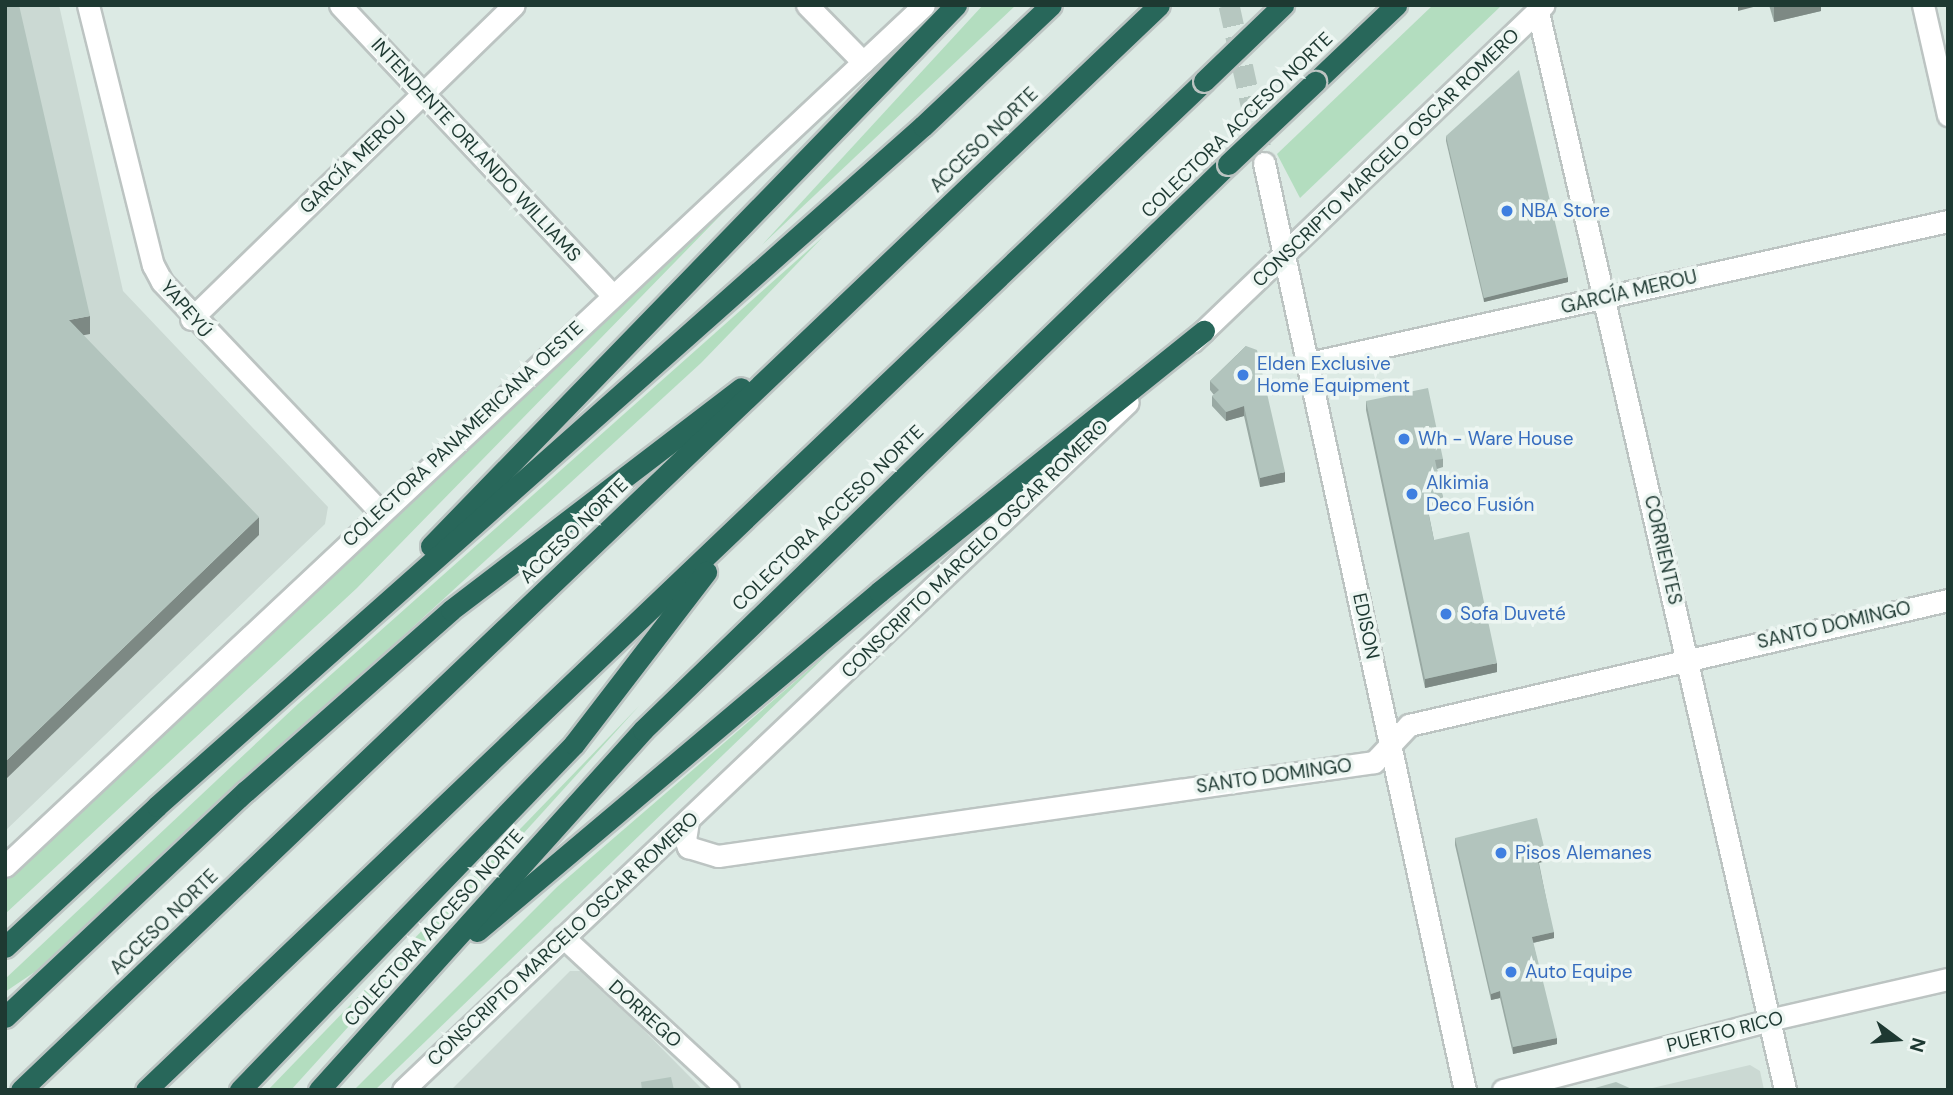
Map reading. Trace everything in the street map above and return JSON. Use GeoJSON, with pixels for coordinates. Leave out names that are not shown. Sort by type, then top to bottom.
{"type":"FeatureCollection","features":[{"type":"Feature","properties":{"kind":"highway"},"geometry":{"type":"LineString","coordinates":[[308,671],[956,5]]}},
{"type":"Feature","properties":{"kind":"highway"},"geometry":{"type":"LineString","coordinates":[[5,947],[308,671],[902,145],[1051,5]]}},
{"type":"Feature","properties":{"kind":"highway","name":"ACCESO NORTE"},"geometry":{"type":"LineString","coordinates":[[21,1090],[1158,5]]}},
{"type":"Feature","properties":{"kind":"highway"},"geometry":{"type":"LineString","coordinates":[[146,1090],[1283,5]]}},
{"type":"Feature","properties":{"kind":"highway","name":"COLECTORA ACCESO NORTE"},"geometry":{"type":"LineString","coordinates":[[319,1090],[643,730],[1396,5]]}},
{"type":"Feature","properties":{"kind":"highway"},"geometry":{"type":"LineString","coordinates":[[5,1017],[246,791],[451,610],[828,320]]}},
{"type":"Feature","properties":{"kind":"highway"},"geometry":{"type":"LineString","coordinates":[[397,1002],[616,809],[1203,331]]}},
{"type":"Feature","properties":{"kind":"highway"},"geometry":{"type":"LineString","coordinates":[[240,1090],[574,744],[748,518]]}},
{"type":"Feature","properties":{"kind":"street","name":"YAPEYÚ"},"geometry":{"type":"LineString","coordinates":[[88,5],[153,265],[191,318],[380,512]]}},
{"type":"Feature","properties":{"kind":"street","name":"INTENDENTE ORLANDO WILLIAMS"},"geometry":{"type":"LineString","coordinates":[[340,5],[612,295]]}},
{"type":"Feature","properties":{"kind":"street","name":"GARCÍA MEROU"},"geometry":{"type":"LineString","coordinates":[[191,318],[513,5]]}},
{"type":"Feature","properties":{"kind":"street"},"geometry":{"type":"LineString","coordinates":[[807,5],[863,62]]}},
{"type":"Feature","properties":{"kind":"street","name":"COLECTORA PANAMERICANA OESTE"},"geometry":{"type":"LineString","coordinates":[[5,866],[924,5]]}},
{"type":"Feature","properties":{"kind":"street"},"geometry":{"type":"LineString","coordinates":[[1923,5],[1948,115]]}},
{"type":"Feature","properties":{"kind":"street","name":"CONSCRIPTO MARCELO OSCAR ROMERO"},"geometry":{"type":"LineString","coordinates":[[403,1090],[1285,256],[1541,8]]}},
{"type":"Feature","properties":{"kind":"street","name":"CORRIENTES"},"geometry":{"type":"LineString","coordinates":[[1541,8],[1785,1090]]}},
{"type":"Feature","properties":{"kind":"street","name":"EDISON"},"geometry":{"type":"LineString","coordinates":[[1264,163],[1310,363],[1465,1090]]}},
{"type":"Feature","properties":{"kind":"street","name":"GARCÍA MEROU"},"geometry":{"type":"LineString","coordinates":[[1310,363],[1948,221]]}},
{"type":"Feature","properties":{"kind":"street","name":"SANTO DOMINGO"},"geometry":{"type":"LineString","coordinates":[[688,821],[685,839],[688,847],[718,856],[1374,762],[1409,725],[1687,658],[1948,600]]}},
{"type":"Feature","properties":{"kind":"street","name":"DORREGO"},"geometry":{"type":"LineString","coordinates":[[562,937],[728,1090]]}},
{"type":"Feature","properties":{"kind":"street","name":"PUERTO RICO"},"geometry":{"type":"LineString","coordinates":[[1503,1090],[1769,1020],[1948,979]]}},
{"type":"Feature","properties":{"kind":"shaded area"},"geometry":{"type":"Polygon","coordinates":[[[5,5],[59,5],[123,291],[328,507],[325,524],[5,831],[5,5]]]}},
{"type":"Feature","properties":{"kind":"shaded area"},"geometry":{"type":"Polygon","coordinates":[[[570,971],[585,971],[703,1090],[451,1090],[570,971]]]}},
{"type":"Feature","properties":{"kind":"shaded area"},"geometry":{"type":"Polygon","coordinates":[[[1750,1065],[1760,1071],[1764,1090],[1644,1090],[1750,1065]]]}},
{"type":"Feature","properties":{"kind":"green space"},"geometry":{"type":"Polygon","coordinates":[[[983,5],[1016,5],[762,245],[983,5]]]}},
{"type":"Feature","properties":{"kind":"green space"},"geometry":{"type":"Polygon","coordinates":[[[1433,5],[1502,5],[1300,198],[1277,154],[1433,5]]]}},
{"type":"Feature","properties":{"kind":"green space"},"geometry":{"type":"Polygon","coordinates":[[[836,97],[357,588],[5,914],[5,876],[286,620],[836,97]]]}},
{"type":"Feature","properties":{"kind":"green space"},"geometry":{"type":"Polygon","coordinates":[[[823,237],[701,363],[42,967],[5,992],[5,979],[298,704],[823,237]]]}},
{"type":"Feature","properties":{"kind":"green space"},"geometry":{"type":"Polygon","coordinates":[[[834,648],[375,1090],[354,1090],[557,887],[834,648]]]}},
{"type":"Feature","properties":{"kind":"green space"},"geometry":{"type":"Polygon","coordinates":[[[639,706],[291,1090],[268,1090],[639,706]]]}},
{"type":"Feature","properties":{"kind":"building"},"geometry":{"type":"Polygon","coordinates":[[[5,5],[19,5],[90,316],[69,320],[259,517],[5,762],[5,5]]]}},
{"type":"Feature","properties":{"kind":"building","name":"NBA Store"},"geometry":{"type":"Polygon","coordinates":[[[1519,70],[1568,277],[1484,298],[1446,136],[1519,70]]]}},
{"type":"Feature","properties":{"kind":"building"},"geometry":{"type":"Polygon","coordinates":[[[1246,346],[1257,350],[1285,472],[1260,478],[1244,406],[1226,412],[1212,396],[1219,390],[1210,381],[1246,346]]]}},
{"type":"Feature","properties":{"kind":"building"},"geometry":{"type":"Polygon","coordinates":[[[1428,388],[1443,459],[1435,460],[1443,498],[1426,502],[1434,540],[1469,532],[1497,663],[1425,679],[1366,401],[1428,388]]]}},
{"type":"Feature","properties":{"kind":"building"},"geometry":{"type":"Polygon","coordinates":[[[1537,818],[1546,855],[1537,857],[1554,932],[1532,937],[1557,1038],[1513,1047],[1500,991],[1491,994],[1455,838],[1537,818]]]}},
{"type":"Feature","properties":{"kind":"building"},"geometry":{"type":"Polygon","coordinates":[[[671,1077],[674,1090],[642,1090],[641,1082],[671,1077]]]}},
{"type":"Feature","properties":{"kind":"building"},"geometry":{"type":"Polygon","coordinates":[[[1616,1082],[1634,1090],[1588,1090],[1616,1082]]]}},
{"type":"Feature","properties":{"kind":"tunnel"},"geometry":{"type":"LineString","coordinates":[[1229,5],[1264,163]]}},
{"type":"Feature","properties":{"kind":"place","name":"NBA Store"},"geometry":{"type":"Point","coordinates":[1507,211]}},
{"type":"Feature","properties":{"kind":"place","name":"Elden Exclusive Home Equipment"},"geometry":{"type":"Point","coordinates":[1243,375]}},
{"type":"Feature","properties":{"kind":"place","name":"Wh - Ware House"},"geometry":{"type":"Point","coordinates":[1404,439]}},
{"type":"Feature","properties":{"kind":"place","name":"Alkimia Deco Fusión"},"geometry":{"type":"Point","coordinates":[1412,494]}},
{"type":"Feature","properties":{"kind":"place","name":"Sofa Duveté"},"geometry":{"type":"Point","coordinates":[1446,614]}},
{"type":"Feature","properties":{"kind":"place","name":"Pisos Alemanes"},"geometry":{"type":"Point","coordinates":[1501,853]}},
{"type":"Feature","properties":{"kind":"place","name":"Auto Equipe"},"geometry":{"type":"Point","coordinates":[1511,972]}}]}
